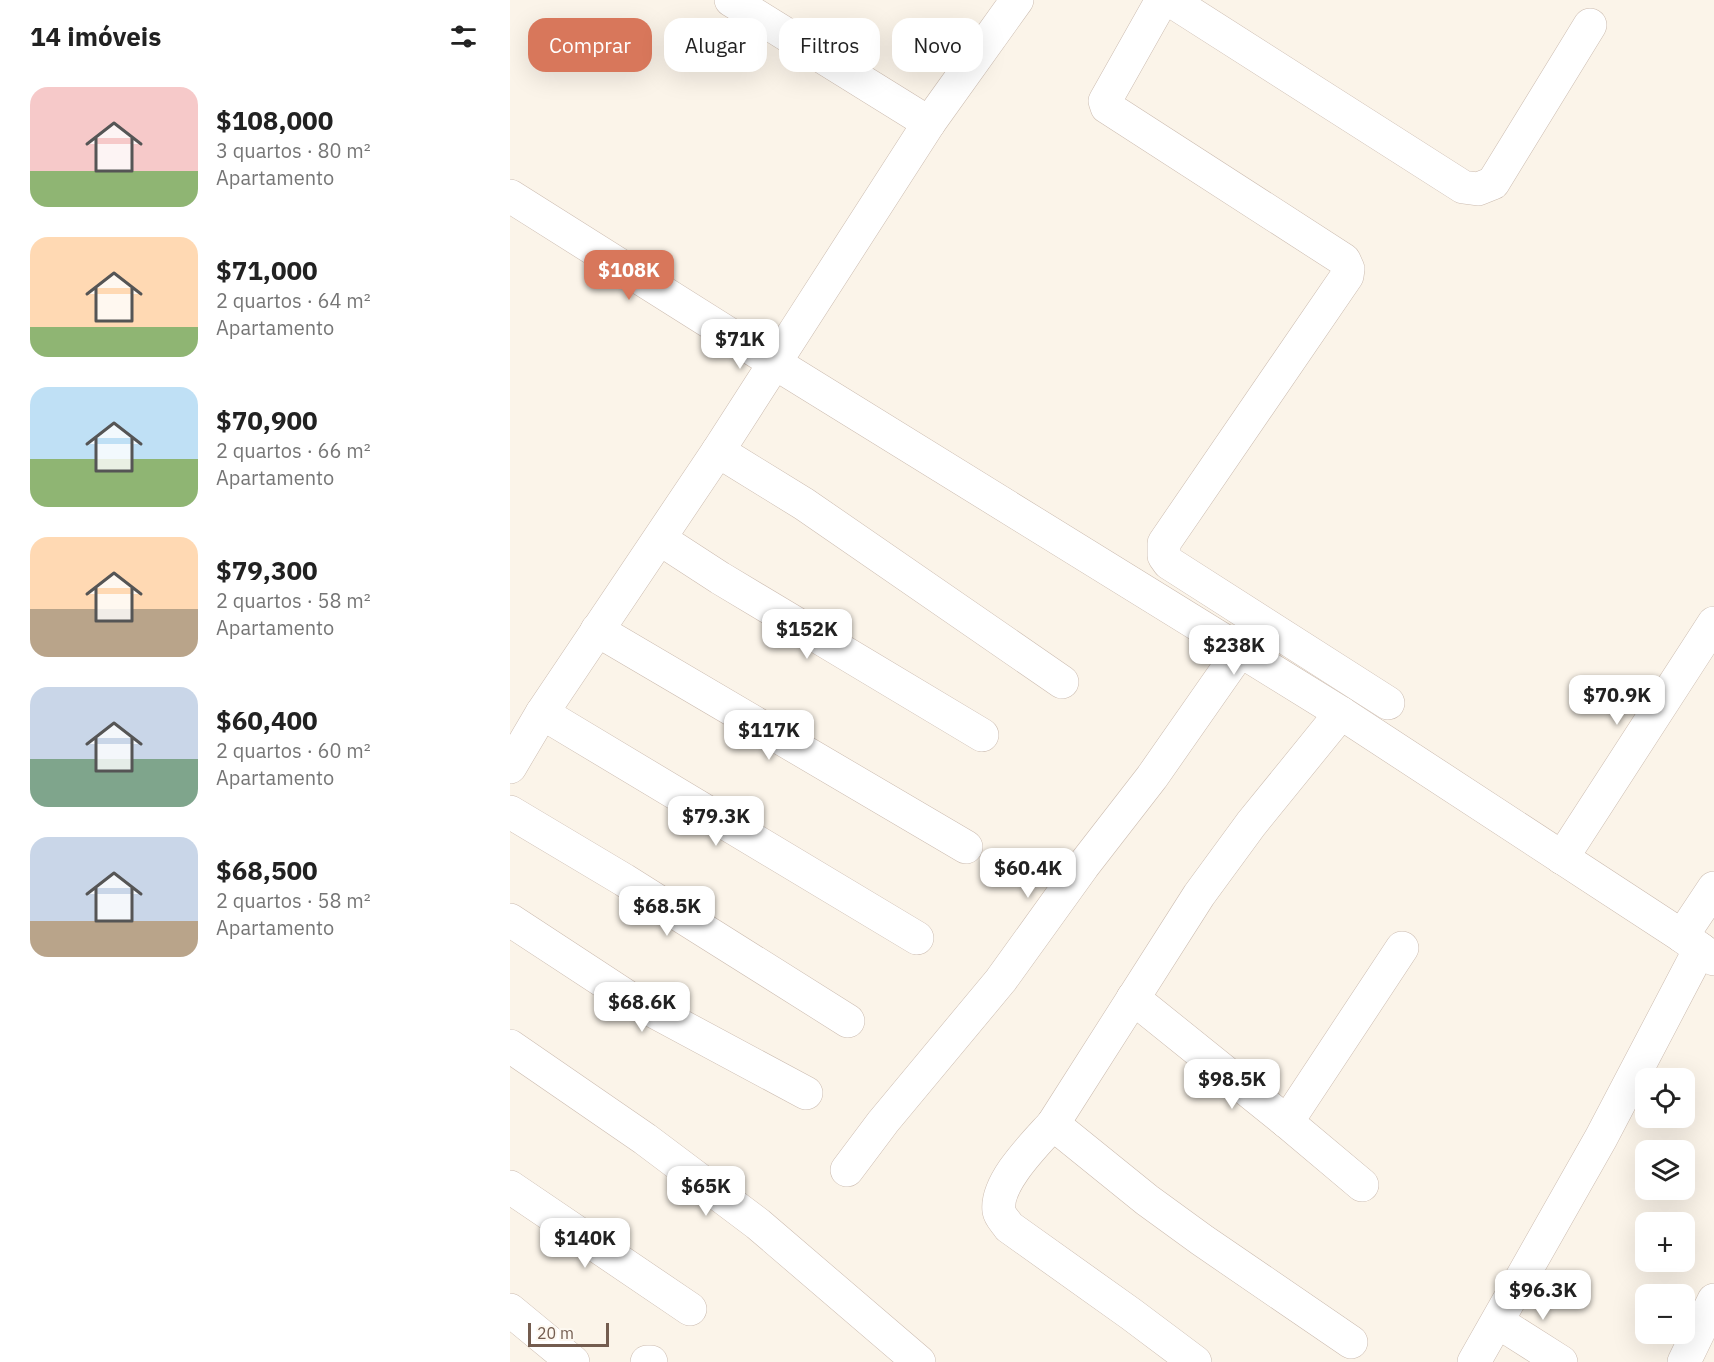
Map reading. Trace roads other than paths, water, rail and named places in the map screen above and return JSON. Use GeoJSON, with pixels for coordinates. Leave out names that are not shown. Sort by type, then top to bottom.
{"type":"FeatureCollection","features":[{"type":"Feature","properties":{"kind":"street"},"geometry":{"type":"LineString","coordinates":[[731,0],[929,123]]}},
{"type":"Feature","properties":{"kind":"street"},"geometry":{"type":"LineString","coordinates":[[1162,0],[1105,101],[1107,107],[1344,260],[1348,269],[1347,276],[1164,543],[1164,556],[1169,563],[1388,703]]}},
{"type":"Feature","properties":{"kind":"street"},"geometry":{"type":"LineString","coordinates":[[1170,0],[1463,187],[1478,189],[1493,183],[1590,25]]}},
{"type":"Feature","properties":{"kind":"street"},"geometry":{"type":"LineString","coordinates":[[510,767],[528,721],[597,630],[660,539],[929,123],[1011,2]]}},
{"type":"Feature","properties":{"kind":"street"},"geometry":{"type":"LineString","coordinates":[[510,196],[775,363],[1341,712],[1699,948]]}},
{"type":"Feature","properties":{"kind":"street"},"geometry":{"type":"LineString","coordinates":[[718,451],[823,516],[1062,682]]}},
{"type":"Feature","properties":{"kind":"street"},"geometry":{"type":"LineString","coordinates":[[660,539],[720,578],[982,735]]}},
{"type":"Feature","properties":{"kind":"street"},"geometry":{"type":"LineString","coordinates":[[1562,858],[1714,623]]}},
{"type":"Feature","properties":{"kind":"street"},"geometry":{"type":"LineString","coordinates":[[597,630],[966,847]]}},
{"type":"Feature","properties":{"kind":"street"},"geometry":{"type":"LineString","coordinates":[[847,1170],[883,1122],[1001,980],[1083,866],[1152,777],[1240,651]]}},
{"type":"Feature","properties":{"kind":"street"},"geometry":{"type":"LineString","coordinates":[[1195,1362],[1009,1227],[999,1214],[999,1199],[1008,1180],[1028,1151],[1053,1124],[1198,895],[1251,824],[1341,712]]}},
{"type":"Feature","properties":{"kind":"street"},"geometry":{"type":"LineString","coordinates":[[528,721],[917,938]]}},
{"type":"Feature","properties":{"kind":"street"},"geometry":{"type":"LineString","coordinates":[[510,812],[624,880],[848,1021]]}},
{"type":"Feature","properties":{"kind":"street"},"geometry":{"type":"LineString","coordinates":[[1474,1362],[1601,1138],[1699,948],[1714,888]]}},
{"type":"Feature","properties":{"kind":"street"},"geometry":{"type":"LineString","coordinates":[[510,920],[629,998],[806,1093]]}},
{"type":"Feature","properties":{"kind":"street"},"geometry":{"type":"LineString","coordinates":[[1287,1122],[1402,948]]}},
{"type":"Feature","properties":{"kind":"street"},"geometry":{"type":"LineString","coordinates":[[1133,998],[1362,1185]]}},
{"type":"Feature","properties":{"kind":"street"},"geometry":{"type":"LineString","coordinates":[[510,1046],[645,1139],[758,1224],[919,1362]]}},
{"type":"Feature","properties":{"kind":"street"},"geometry":{"type":"LineString","coordinates":[[1053,1124],[1147,1200],[1351,1342]]}},
{"type":"Feature","properties":{"kind":"street"},"geometry":{"type":"LineString","coordinates":[[510,1187],[690,1309]]}},
{"type":"Feature","properties":{"kind":"street"},"geometry":{"type":"LineString","coordinates":[[1684,1362],[1714,1300]]}},
{"type":"Feature","properties":{"kind":"street"},"geometry":{"type":"LineString","coordinates":[[510,1310],[573,1362]]}},
{"type":"Feature","properties":{"kind":"street"},"geometry":{"type":"LineString","coordinates":[[1498,1322],[1561,1362]]}}]}
